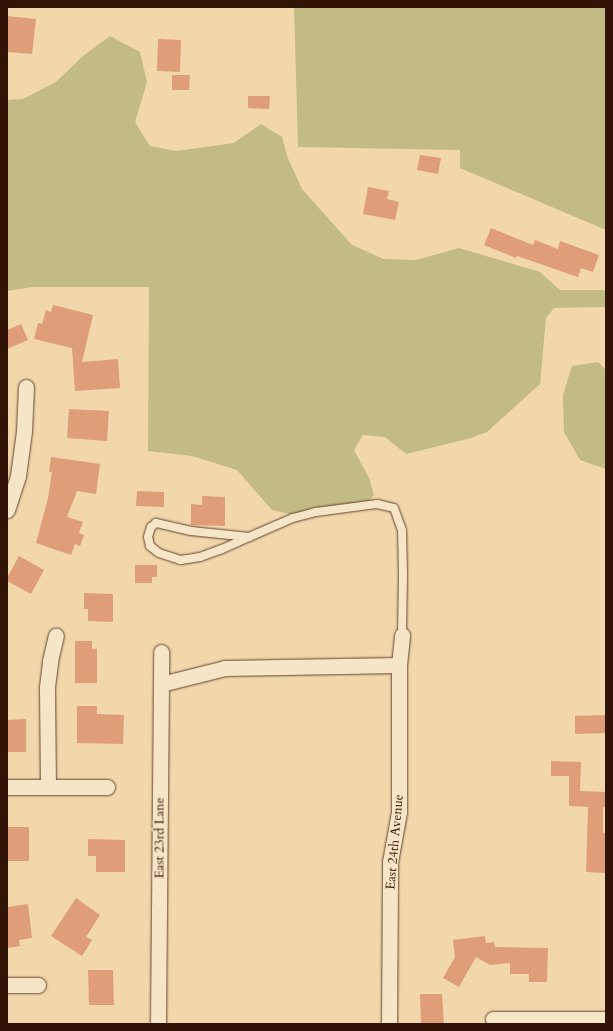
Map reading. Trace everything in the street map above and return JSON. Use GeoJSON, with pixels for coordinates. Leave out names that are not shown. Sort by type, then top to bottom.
{"type":"FeatureCollection","features":[{"type":"Feature","properties":{"kind":"street"},"geometry":{"type":"LineString","coordinates":[[7,510],[18,476],[24,431],[26,387]]}},
{"type":"Feature","properties":{"kind":"street","name":"East 24th Avenue"},"geometry":{"type":"LineString","coordinates":[[389,1024],[390,862],[399,812],[399,665],[402,635]]}},
{"type":"Feature","properties":{"kind":"street"},"geometry":{"type":"LineString","coordinates":[[48,787],[47,687],[50,661],[56,636]]}},
{"type":"Feature","properties":{"kind":"street","name":"East 23rd Lane"},"geometry":{"type":"LineString","coordinates":[[158,1024],[161,652]]}},
{"type":"Feature","properties":{"kind":"street"},"geometry":{"type":"LineString","coordinates":[[161,684],[225,668],[399,665]]}},
{"type":"Feature","properties":{"kind":"street"},"geometry":{"type":"LineString","coordinates":[[7,787],[107,786]]}},
{"type":"Feature","properties":{"kind":"street"},"geometry":{"type":"LineString","coordinates":[[7,985],[38,985]]}},
{"type":"Feature","properties":{"kind":"street"},"geometry":{"type":"LineString","coordinates":[[493,1019],[606,1019]]}},
{"type":"Feature","properties":{"kind":"lane"},"geometry":{"type":"LineString","coordinates":[[249,538],[191,531],[156,522],[151,527],[148,537],[150,546],[159,553],[181,560],[200,557],[249,538],[293,518],[316,512],[377,504],[394,508],[402,530],[402,635]]}},
{"type":"Feature","properties":{"kind":"shaded area"},"geometry":{"type":"Polygon","coordinates":[[[294,7],[606,7],[606,230],[460,168],[460,150],[298,147],[294,7]]]}},
{"type":"Feature","properties":{"kind":"shaded area"},"geometry":{"type":"Polygon","coordinates":[[[110,36],[140,52],[147,82],[135,122],[150,146],[176,151],[234,143],[261,124],[282,137],[287,156],[302,189],[352,245],[384,259],[416,260],[459,248],[540,272],[560,290],[606,290],[606,307],[554,308],[546,318],[540,384],[487,432],[471,438],[406,454],[385,437],[363,435],[354,450],[369,478],[374,495],[369,501],[290,514],[272,510],[237,470],[192,456],[148,451],[149,287],[33,287],[7,291],[7,100],[23,99],[56,82],[83,56],[110,36]]]}},
{"type":"Feature","properties":{"kind":"shaded area"},"geometry":{"type":"Polygon","coordinates":[[[598,362],[606,370],[606,469],[580,460],[564,432],[563,395],[572,366],[598,362]]]}},
{"type":"Feature","properties":{"kind":"building"},"geometry":{"type":"Polygon","coordinates":[[[7,16],[36,19],[32,54],[7,52],[7,16]]]}},
{"type":"Feature","properties":{"kind":"building"},"geometry":{"type":"Polygon","coordinates":[[[158,39],[181,40],[180,72],[157,71],[158,39]]]}},
{"type":"Feature","properties":{"kind":"building"},"geometry":{"type":"Polygon","coordinates":[[[172,75],[190,75],[189,90],[172,90],[172,75]]]}},
{"type":"Feature","properties":{"kind":"building"},"geometry":{"type":"Polygon","coordinates":[[[248,96],[270,96],[269,109],[248,108],[248,96]]]}},
{"type":"Feature","properties":{"kind":"building"},"geometry":{"type":"Polygon","coordinates":[[[420,155],[441,158],[438,174],[417,170],[420,155]]]}},
{"type":"Feature","properties":{"kind":"building"},"geometry":{"type":"Polygon","coordinates":[[[368,187],[389,191],[387,199],[399,202],[395,220],[363,214],[368,187]]]}},
{"type":"Feature","properties":{"kind":"building"},"geometry":{"type":"Polygon","coordinates":[[[491,228],[533,245],[535,240],[558,249],[560,241],[599,255],[593,272],[581,268],[578,277],[517,256],[516,258],[484,245],[491,228]]]}},
{"type":"Feature","properties":{"kind":"building"},"geometry":{"type":"Polygon","coordinates":[[[53,305],[93,315],[82,362],[118,359],[120,388],[75,391],[72,348],[34,339],[38,323],[42,324],[46,310],[51,312],[53,305]]]}},
{"type":"Feature","properties":{"kind":"building"},"geometry":{"type":"Polygon","coordinates":[[[21,324],[28,340],[7,349],[7,330],[21,324]]]}},
{"type":"Feature","properties":{"kind":"building"},"geometry":{"type":"Polygon","coordinates":[[[69,409],[109,411],[107,441],[67,438],[69,409]]]}},
{"type":"Feature","properties":{"kind":"building"},"geometry":{"type":"Polygon","coordinates":[[[51,457],[100,464],[96,494],[77,491],[67,517],[83,522],[79,533],[84,535],[80,546],[75,544],[71,555],[36,543],[48,498],[52,472],[49,472],[51,457]]]}},
{"type":"Feature","properties":{"kind":"building"},"geometry":{"type":"Polygon","coordinates":[[[137,491],[164,492],[164,507],[136,506],[137,491]]]}},
{"type":"Feature","properties":{"kind":"building"},"geometry":{"type":"Polygon","coordinates":[[[202,496],[225,497],[225,526],[191,525],[191,504],[202,505],[202,496]]]}},
{"type":"Feature","properties":{"kind":"building"},"geometry":{"type":"Polygon","coordinates":[[[19,556],[44,570],[31,594],[7,581],[7,578],[19,556]]]}},
{"type":"Feature","properties":{"kind":"building"},"geometry":{"type":"Polygon","coordinates":[[[135,565],[157,565],[157,577],[152,577],[152,583],[135,583],[135,565]]]}},
{"type":"Feature","properties":{"kind":"building"},"geometry":{"type":"Polygon","coordinates":[[[84,593],[113,594],[113,622],[88,621],[88,609],[84,609],[84,593]]]}},
{"type":"Feature","properties":{"kind":"building"},"geometry":{"type":"Polygon","coordinates":[[[75,641],[92,641],[92,649],[97,649],[97,683],[75,683],[75,641]]]}},
{"type":"Feature","properties":{"kind":"building"},"geometry":{"type":"Polygon","coordinates":[[[77,706],[97,706],[97,714],[124,715],[123,744],[77,743],[77,706]]]}},
{"type":"Feature","properties":{"kind":"building"},"geometry":{"type":"Polygon","coordinates":[[[606,715],[606,733],[575,734],[575,716],[606,715]]]}},
{"type":"Feature","properties":{"kind":"building"},"geometry":{"type":"Polygon","coordinates":[[[26,719],[26,752],[7,752],[7,720],[26,719]]]}},
{"type":"Feature","properties":{"kind":"building"},"geometry":{"type":"Polygon","coordinates":[[[551,761],[581,762],[580,791],[606,792],[606,807],[603,807],[603,833],[606,833],[606,873],[586,872],[588,807],[569,806],[569,776],[551,776],[551,761]]]}},
{"type":"Feature","properties":{"kind":"building"},"geometry":{"type":"Polygon","coordinates":[[[7,827],[29,827],[29,861],[7,861],[7,827]]]}},
{"type":"Feature","properties":{"kind":"building"},"geometry":{"type":"Polygon","coordinates":[[[88,839],[125,840],[125,872],[96,872],[96,856],[88,856],[88,839]]]}},
{"type":"Feature","properties":{"kind":"building"},"geometry":{"type":"Polygon","coordinates":[[[76,898],[100,915],[86,937],[92,940],[82,956],[51,936],[76,898]]]}},
{"type":"Feature","properties":{"kind":"building"},"geometry":{"type":"Polygon","coordinates":[[[28,904],[32,938],[19,940],[20,946],[7,948],[7,907],[28,904]]]}},
{"type":"Feature","properties":{"kind":"building"},"geometry":{"type":"Polygon","coordinates":[[[485,936],[486,943],[494,942],[495,947],[548,948],[547,982],[529,982],[529,974],[510,974],[510,963],[490,965],[476,957],[459,987],[443,978],[455,957],[453,940],[485,936]]]}},
{"type":"Feature","properties":{"kind":"building"},"geometry":{"type":"Polygon","coordinates":[[[88,970],[113,970],[114,1005],[89,1005],[88,970]]]}},
{"type":"Feature","properties":{"kind":"building"},"geometry":{"type":"Polygon","coordinates":[[[420,994],[442,994],[444,1024],[421,1024],[420,994]]]}}]}
